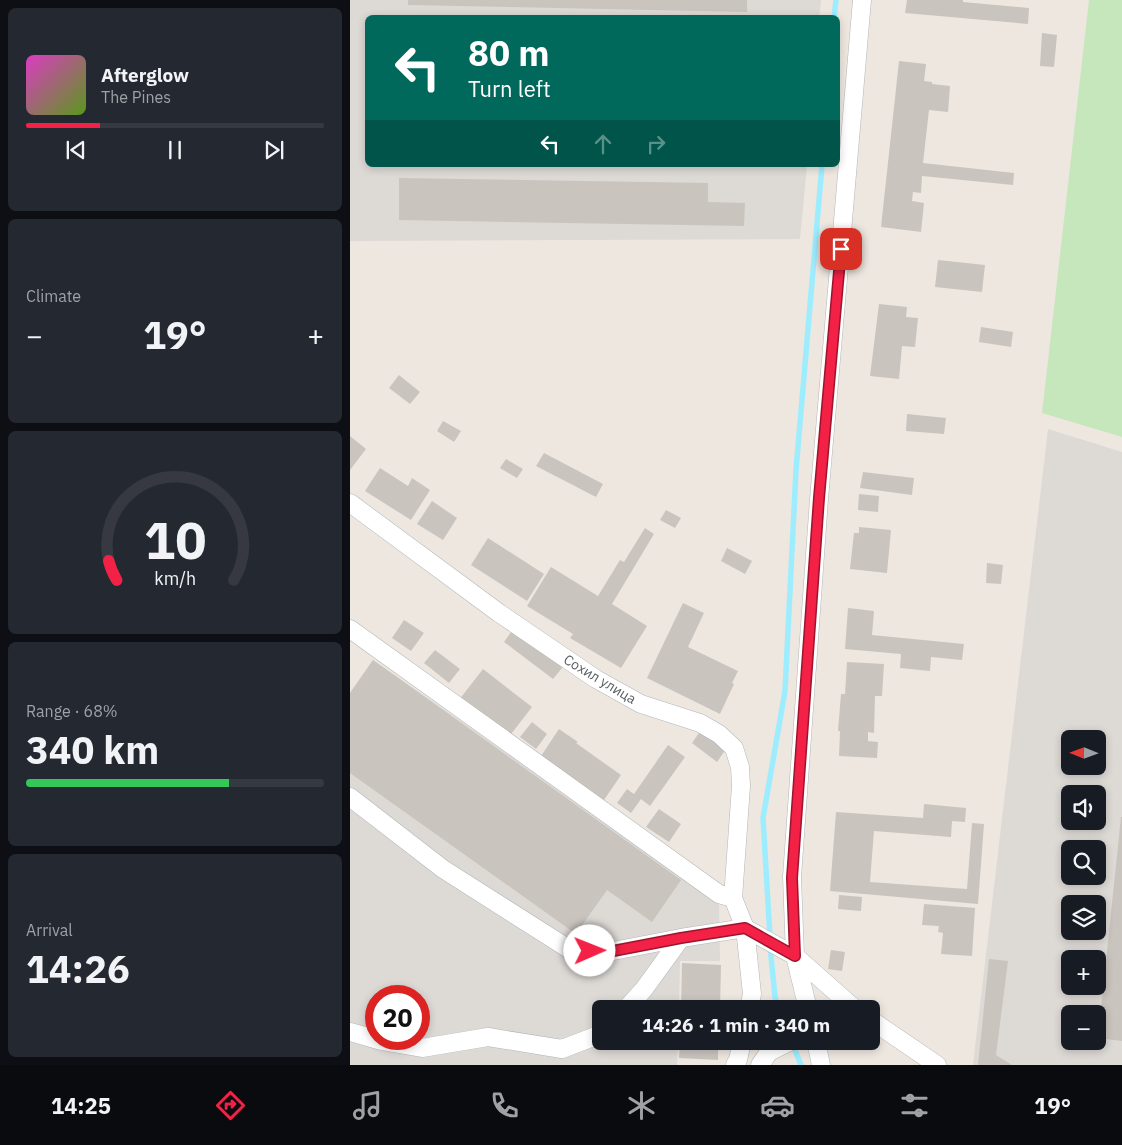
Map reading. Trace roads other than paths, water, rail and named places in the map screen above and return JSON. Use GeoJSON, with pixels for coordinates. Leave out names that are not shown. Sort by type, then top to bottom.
{"type":"FeatureCollection","features":[{"type":"Feature","properties":{"kind":"street"},"geometry":{"type":"LineString","coordinates":[[806,1000],[795,956],[793,868],[819,498],[862,0]]}},
{"type":"Feature","properties":{"kind":"street","name":"Сохил улица"},"geometry":{"type":"LineString","coordinates":[[350,503],[499,613],[596,678],[642,704],[700,723],[719,734],[734,748],[740,767],[741,786],[734,898],[745,928],[752,994],[751,1000]]}},
{"type":"Feature","properties":{"kind":"street"},"geometry":{"type":"LineString","coordinates":[[350,629],[719,894],[734,898]]}},
{"type":"Feature","properties":{"kind":"street"},"geometry":{"type":"LineString","coordinates":[[350,797],[443,869],[572,951],[608,952],[745,928],[795,956],[845,1000]]}},
{"type":"Feature","properties":{"kind":"street"},"geometry":{"type":"LineString","coordinates":[[634,1000],[681,938]]}},
{"type":"Feature","properties":{"kind":"street"},"geometry":{"type":"LineString","coordinates":[[880,1026],[937,1065]]}},
{"type":"Feature","properties":{"kind":"street"},"geometry":{"type":"LineString","coordinates":[[350,1032],[382,1041],[422,1048],[488,1037],[562,1049],[592,1037]]}},
{"type":"Feature","properties":{"kind":"street"},"geometry":{"type":"LineString","coordinates":[[734,1065],[738,1060],[740,1050]]}},
{"type":"Feature","properties":{"kind":"street"},"geometry":{"type":"LineString","coordinates":[[764,1059],[778,1050]]}},
{"type":"Feature","properties":{"kind":"street"},"geometry":{"type":"LineString","coordinates":[[818,1050],[821,1065]]}},
{"type":"Feature","properties":{"kind":"waterway"},"geometry":{"type":"LineString","coordinates":[[834,15],[836,0]]}},
{"type":"Feature","properties":{"kind":"waterway"},"geometry":{"type":"LineString","coordinates":[[770,937],[763,818],[785,691],[796,470],[822,167]]}},
{"type":"Feature","properties":{"kind":"waterway"},"geometry":{"type":"LineString","coordinates":[[770,946],[776,1000]]}},
{"type":"Feature","properties":{"kind":"waterway"},"geometry":{"type":"LineString","coordinates":[[795,1050],[801,1065]]}}]}
